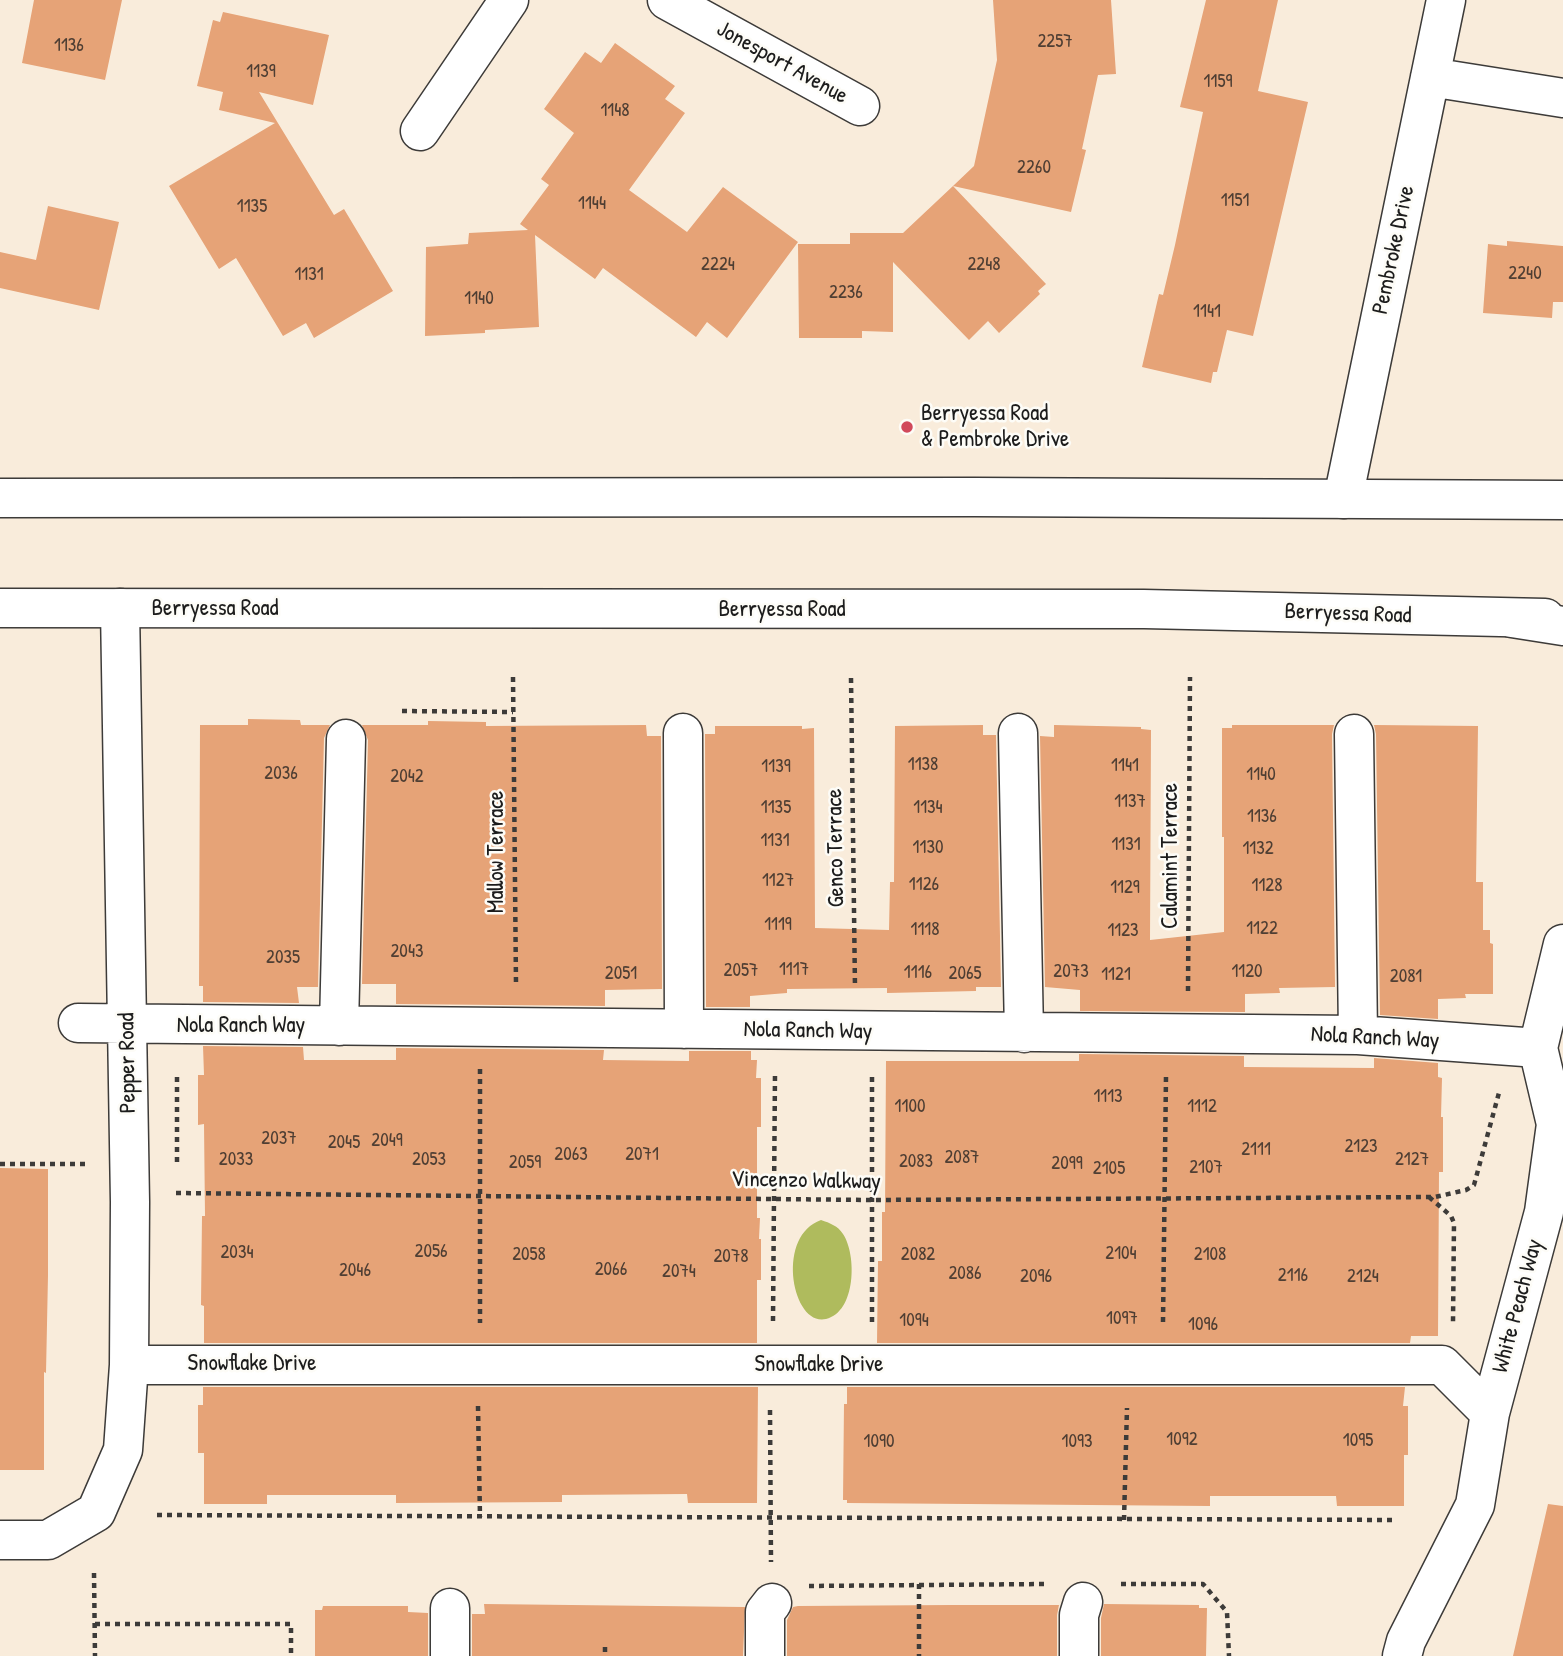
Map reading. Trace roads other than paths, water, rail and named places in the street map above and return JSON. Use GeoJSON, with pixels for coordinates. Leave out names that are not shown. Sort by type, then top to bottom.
{"type":"FeatureCollection","features":[{"type":"Feature","properties":{"kind":"main road"},"geometry":{"type":"LineString","coordinates":[[420,131],[509,0]]}},
{"type":"Feature","properties":{"kind":"main road","name":"Jonesport Avenue"},"geometry":{"type":"LineString","coordinates":[[667,0],[860,106]]}},
{"type":"Feature","properties":{"kind":"main road","name":"Pembroke Drive"},"geometry":{"type":"LineString","coordinates":[[1343,499],[1446,0]]}},
{"type":"Feature","properties":{"kind":"main road"},"geometry":{"type":"LineString","coordinates":[[1430,77],[1563,98]]}},
{"type":"Feature","properties":{"kind":"main road"},"geometry":{"type":"LineString","coordinates":[[0,498],[1563,500]]}},
{"type":"Feature","properties":{"kind":"main road","name":"Berryessa Road"},"geometry":{"type":"LineString","coordinates":[[0,608],[1144,609],[1563,618]]}},
{"type":"Feature","properties":{"kind":"main road","name":"Pepper Road"},"geometry":{"type":"LineString","coordinates":[[0,1540],[47,1540],[96,1512],[123,1450],[129,1365],[130,1163],[120,608]]}},
{"type":"Feature","properties":{"kind":"main road"},"geometry":{"type":"LineString","coordinates":[[1512,618],[1563,626]]}},
{"type":"Feature","properties":{"kind":"main road"},"geometry":{"type":"LineString","coordinates":[[683,733],[684,1029]]}},
{"type":"Feature","properties":{"kind":"main road"},"geometry":{"type":"LineString","coordinates":[[1018,733],[1024,1034]]}},
{"type":"Feature","properties":{"kind":"main road"},"geometry":{"type":"LineString","coordinates":[[1354,734],[1358,1035]]}},
{"type":"Feature","properties":{"kind":"main road"},"geometry":{"type":"LineString","coordinates":[[338,1026],[346,739]]}},
{"type":"Feature","properties":{"kind":"main road","name":"White Peach Way"},"geometry":{"type":"LineString","coordinates":[[1402,1656],[1406,1640],[1475,1506],[1490,1413],[1544,1212],[1556,1124],[1538,1048],[1563,944]]}},
{"type":"Feature","properties":{"kind":"main road","name":"Nola Ranch Way"},"geometry":{"type":"LineString","coordinates":[[78,1023],[1024,1034],[1358,1035],[1538,1048]]}},
{"type":"Feature","properties":{"kind":"main road","name":"Snowflake Drive"},"geometry":{"type":"LineString","coordinates":[[129,1365],[1442,1365],[1490,1413]]}},
{"type":"Feature","properties":{"kind":"main road"},"geometry":{"type":"LineString","coordinates":[[765,1656],[765,1612],[781,1587]]}},
{"type":"Feature","properties":{"kind":"main road"},"geometry":{"type":"LineString","coordinates":[[1079,1656],[1079,1615],[1083,1590]]}},
{"type":"Feature","properties":{"kind":"main road"},"geometry":{"type":"LineString","coordinates":[[450,1608],[450,1656]]}},
{"type":"Feature","properties":{"kind":"place","name":"Berryessa Road & Pembroke Drive"},"geometry":{"type":"Point","coordinates":[907,427]}}]}
